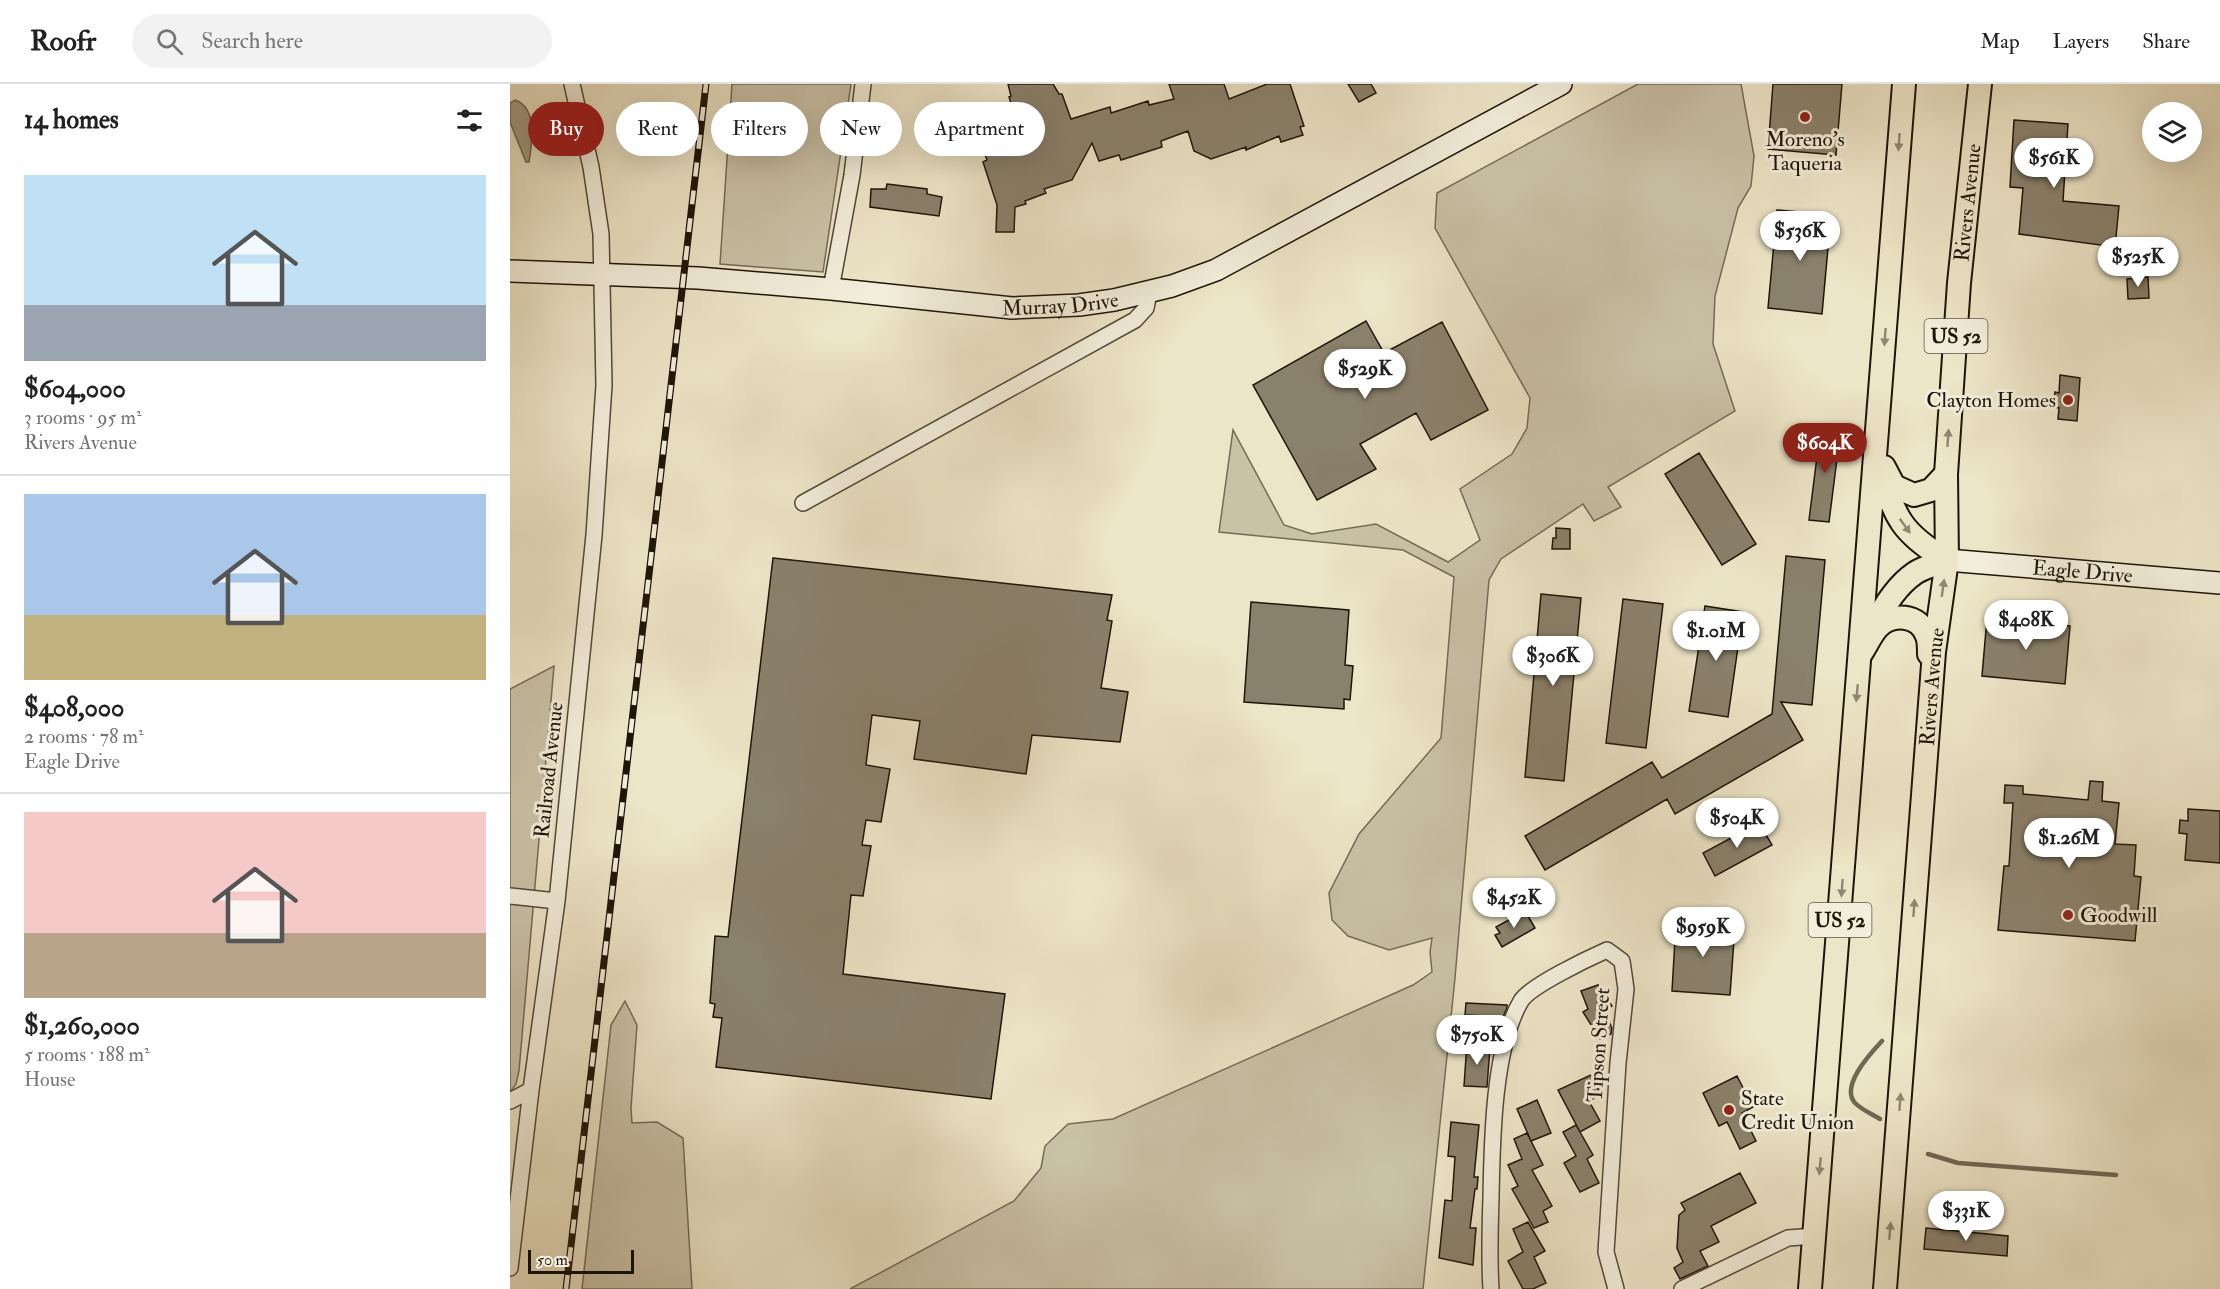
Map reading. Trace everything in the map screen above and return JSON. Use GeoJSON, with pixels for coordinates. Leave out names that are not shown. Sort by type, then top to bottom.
{"type":"FeatureCollection","features":[{"type":"Feature","properties":{"kind":"main road","name":"US 52"},"geometry":{"type":"LineString","coordinates":[[1810,1289],[1904,84]]}},
{"type":"Feature","properties":{"kind":"main road","name":"Rivers Avenue"},"geometry":{"type":"LineString","coordinates":[[1885,1289],[1932,680],[1947,560],[1946,474],[1959,283],[1980,84]]}},
{"type":"Feature","properties":{"kind":"main road"},"geometry":{"type":"LineString","coordinates":[[1876,453],[1894,486],[1904,492],[1914,495],[1931,490],[1946,474]]}},
{"type":"Feature","properties":{"kind":"main road"},"geometry":{"type":"LineString","coordinates":[[1876,453],[1890,504],[1902,523],[1915,539],[1947,560]]}},
{"type":"Feature","properties":{"kind":"main road"},"geometry":{"type":"LineString","coordinates":[[1861,654],[1878,616],[1902,584],[1917,572],[1947,560]]}},
{"type":"Feature","properties":{"kind":"main road"},"geometry":{"type":"LineString","coordinates":[[1861,654],[1878,627],[1892,618],[1902,617],[1912,620],[1921,625],[1928,636],[1932,680]]}},
{"type":"Feature","properties":{"kind":"street","name":"Railroad Avenue"},"geometry":{"type":"LineString","coordinates":[[510,1268],[557,901],[594,524],[604,385],[601,234],[591,167],[572,84]]}},
{"type":"Feature","properties":{"kind":"street"},"geometry":{"type":"LineString","coordinates":[[831,289],[852,175],[863,84]]}},
{"type":"Feature","properties":{"kind":"street","name":"Murray Drive"},"geometry":{"type":"LineString","coordinates":[[510,271],[684,277],[831,289],[1012,308],[1092,304],[1149,293],[1216,270],[1561,84]]}},
{"type":"Feature","properties":{"kind":"street"},"geometry":{"type":"LineString","coordinates":[[803,503],[1135,320],[1146,308],[1149,293]]}},
{"type":"Feature","properties":{"kind":"street","name":"Eagle Drive"},"geometry":{"type":"LineString","coordinates":[[1947,560],[2220,583]]}},
{"type":"Feature","properties":{"kind":"street"},"geometry":{"type":"LineString","coordinates":[[510,896],[557,901]]}},
{"type":"Feature","properties":{"kind":"street","name":"Tipson Street"},"geometry":{"type":"LineString","coordinates":[[1491,1289],[1489,1264],[1491,1160],[1497,1087],[1508,1032],[1522,999],[1556,975],[1607,950],[1623,962],[1626,989],[1618,1063],[1606,1252],[1616,1289]]}},
{"type":"Feature","properties":{"kind":"street"},"geometry":{"type":"LineString","coordinates":[[510,1101],[531,1090]]}},
{"type":"Feature","properties":{"kind":"street"},"geometry":{"type":"LineString","coordinates":[[1682,1289],[1788,1238],[1815,1236]]}},
{"type":"Feature","properties":{"kind":"shaded area"},"geometry":{"type":"Polygon","coordinates":[[[732,84],[851,84],[848,102],[820,102],[820,156],[840,156],[823,272],[720,264],[727,156],[808,156],[808,102],[731,102],[732,84]]]}},
{"type":"Feature","properties":{"kind":"shaded area"},"geometry":{"type":"Polygon","coordinates":[[[1638,84],[1741,84],[1754,156],[1751,186],[1738,208],[1715,296],[1713,344],[1735,411],[1608,487],[1621,507],[1594,521],[1583,504],[1501,559],[1489,580],[1455,978],[1423,1289],[850,1289],[1014,1201],[1041,1168],[1045,1146],[1068,1124],[1113,1119],[1413,985],[1432,972],[1430,952],[1432,938],[1389,950],[1348,936],[1332,920],[1329,893],[1359,834],[1441,738],[1454,577],[1403,550],[1219,532],[1233,430],[1284,525],[1312,534],[1376,524],[1448,562],[1480,540],[1460,489],[1512,454],[1527,428],[1530,398],[1435,228],[1437,193],[1638,84]]]}},
{"type":"Feature","properties":{"kind":"shaded area"},"geometry":{"type":"Polygon","coordinates":[[[515,100],[522,104],[528,113],[529,162],[526,162],[510,122],[510,103],[515,100]]]}},
{"type":"Feature","properties":{"kind":"shaded area"},"geometry":{"type":"Polygon","coordinates":[[[554,666],[519,1071],[516,1084],[510,1092],[510,689],[554,666]]]}},
{"type":"Feature","properties":{"kind":"shaded area"},"geometry":{"type":"Polygon","coordinates":[[[625,1001],[637,1025],[632,1123],[657,1122],[683,1138],[692,1289],[582,1289],[611,1025],[625,1001]]]}},
{"type":"Feature","properties":{"kind":"building"},"geometry":{"type":"Polygon","coordinates":[[[1008,84],[1053,84],[1059,94],[1062,94],[1071,119],[1110,107],[1111,113],[1148,101],[1149,105],[1174,99],[1169,84],[1224,84],[1229,99],[1267,84],[1290,84],[1304,126],[1300,127],[1303,135],[1281,142],[1279,136],[1246,150],[1246,147],[1211,159],[1194,151],[1188,131],[1161,141],[1162,147],[1121,160],[1119,155],[1099,161],[1092,143],[1072,180],[1044,189],[1046,193],[1015,207],[1014,232],[996,232],[997,205],[983,162],[987,160],[986,156],[1045,156],[1045,102],[1011,102],[1009,97],[1011,96],[1008,84]]]}},
{"type":"Feature","properties":{"kind":"building"},"geometry":{"type":"Polygon","coordinates":[[[1348,84],[1371,84],[1376,93],[1359,102],[1348,84]]]}},
{"type":"Feature","properties":{"kind":"building","name":"Moreno's Taqueria"},"geometry":{"type":"Polygon","coordinates":[[[1773,84],[1842,84],[1836,155],[1768,149],[1773,84]]]}},
{"type":"Feature","properties":{"kind":"building"},"geometry":{"type":"Polygon","coordinates":[[[2014,120],[2068,124],[2063,201],[2119,206],[2115,247],[2019,234],[2023,188],[2010,187],[2014,120]]]}},
{"type":"Feature","properties":{"kind":"building"},"geometry":{"type":"Polygon","coordinates":[[[887,184],[927,189],[927,194],[942,197],[939,216],[870,207],[871,189],[886,189],[887,184]]]}},
{"type":"Feature","properties":{"kind":"building"},"geometry":{"type":"Polygon","coordinates":[[[1777,210],[1831,215],[1822,314],[1768,308],[1777,210]]]}},
{"type":"Feature","properties":{"kind":"building"},"geometry":{"type":"Polygon","coordinates":[[[2148,277],[2149,298],[2128,299],[2127,279],[2148,277]]]}},
{"type":"Feature","properties":{"kind":"building"},"geometry":{"type":"Polygon","coordinates":[[[1366,321],[1384,353],[1442,322],[1488,410],[1431,440],[1416,413],[1360,444],[1376,469],[1317,500],[1253,385],[1366,321]]]}},
{"type":"Feature","properties":{"kind":"building","name":"Clayton Homes"},"geometry":{"type":"Polygon","coordinates":[[[2060,375],[2080,378],[2077,421],[2058,419],[2059,408],[2053,407],[2055,392],[2059,393],[2060,375]]]}},
{"type":"Feature","properties":{"kind":"building"},"geometry":{"type":"Polygon","coordinates":[[[1821,425],[1841,427],[1829,522],[1809,520],[1821,425]]]}},
{"type":"Feature","properties":{"kind":"building"},"geometry":{"type":"Polygon","coordinates":[[[1699,453],[1756,544],[1722,565],[1665,474],[1699,453]]]}},
{"type":"Feature","properties":{"kind":"building"},"geometry":{"type":"Polygon","coordinates":[[[1556,528],[1570,529],[1570,549],[1552,549],[1553,538],[1556,538],[1556,528]]]}},
{"type":"Feature","properties":{"kind":"building"},"geometry":{"type":"Polygon","coordinates":[[[1786,556],[1825,560],[1812,705],[1781,702],[1803,740],[1675,814],[1667,799],[1545,870],[1525,836],[1652,762],[1662,778],[1772,714],[1786,556]]]}},
{"type":"Feature","properties":{"kind":"building"},"geometry":{"type":"Polygon","coordinates":[[[773,558],[1112,595],[1107,620],[1112,621],[1101,688],[1128,692],[1120,742],[1032,735],[1026,774],[914,759],[920,721],[872,715],[866,765],[890,769],[881,822],[866,820],[862,845],[871,846],[863,896],[851,895],[843,974],[1005,994],[991,1099],[716,1067],[722,1018],[713,1017],[715,1004],[710,1003],[715,936],[728,937],[773,558]]]}},
{"type":"Feature","properties":{"kind":"building"},"geometry":{"type":"Polygon","coordinates":[[[1541,594],[1581,598],[1564,781],[1525,777],[1541,594]]]}},
{"type":"Feature","properties":{"kind":"building"},"geometry":{"type":"Polygon","coordinates":[[[1623,599],[1663,604],[1646,748],[1606,743],[1623,599]]]}},
{"type":"Feature","properties":{"kind":"building"},"geometry":{"type":"Polygon","coordinates":[[[1251,602],[1349,610],[1345,665],[1353,666],[1350,700],[1344,699],[1344,709],[1244,702],[1251,602]]]}},
{"type":"Feature","properties":{"kind":"building"},"geometry":{"type":"Polygon","coordinates":[[[1705,606],[1743,612],[1728,717],[1689,711],[1705,606]]]}},
{"type":"Feature","properties":{"kind":"building"},"geometry":{"type":"Polygon","coordinates":[[[1987,618],[2070,626],[2065,684],[1982,676],[1987,618]]]}},
{"type":"Feature","properties":{"kind":"building"},"geometry":{"type":"Polygon","coordinates":[[[2090,781],[2103,782],[2102,801],[2119,803],[2115,844],[2136,845],[2134,876],[2141,877],[2135,941],[1998,930],[2004,866],[2009,866],[2013,803],[2004,803],[2005,785],[2023,786],[2023,794],[2088,800],[2090,781]]]}},
{"type":"Feature","properties":{"kind":"building"},"geometry":{"type":"Polygon","coordinates":[[[2188,809],[2220,811],[2220,863],[2185,860],[2187,834],[2179,833],[2180,820],[2188,821],[2188,809]]]}},
{"type":"Feature","properties":{"kind":"building"},"geometry":{"type":"Polygon","coordinates":[[[1759,823],[1772,845],[1715,876],[1703,853],[1759,823]]]}},
{"type":"Feature","properties":{"kind":"building"},"geometry":{"type":"Polygon","coordinates":[[[1525,911],[1535,928],[1502,947],[1495,935],[1500,933],[1496,927],[1525,911]]]}},
{"type":"Feature","properties":{"kind":"building"},"geometry":{"type":"Polygon","coordinates":[[[1676,922],[1735,926],[1730,995],[1672,991],[1676,922]]]}},
{"type":"Feature","properties":{"kind":"building"},"geometry":{"type":"Polygon","coordinates":[[[1598,985],[1612,1006],[1604,1011],[1612,1028],[1611,1034],[1600,1039],[1583,1012],[1588,1009],[1581,991],[1598,985]]]}},
{"type":"Feature","properties":{"kind":"building"},"geometry":{"type":"Polygon","coordinates":[[[1466,1003],[1507,1005],[1507,1008],[1503,1017],[1465,1015],[1466,1003]]]}},
{"type":"Feature","properties":{"kind":"building"},"geometry":{"type":"Polygon","coordinates":[[[1467,1043],[1490,1047],[1487,1087],[1464,1086],[1467,1043]]]}},
{"type":"Feature","properties":{"kind":"building"},"geometry":{"type":"Polygon","coordinates":[[[1591,1075],[1601,1094],[1589,1101],[1600,1121],[1580,1132],[1558,1090],[1591,1075]]]}},
{"type":"Feature","properties":{"kind":"building","name":"State Credit Union"},"geometry":{"type":"Polygon","coordinates":[[[1737,1076],[1753,1107],[1742,1113],[1756,1141],[1740,1149],[1727,1122],[1719,1126],[1703,1093],[1737,1076]]]}},
{"type":"Feature","properties":{"kind":"building"},"geometry":{"type":"Polygon","coordinates":[[[1537,1100],[1551,1133],[1531,1141],[1517,1109],[1537,1100]]]}},
{"type":"Feature","properties":{"kind":"building"},"geometry":{"type":"Polygon","coordinates":[[[1451,1122],[1479,1125],[1474,1177],[1478,1177],[1477,1189],[1475,1189],[1470,1228],[1476,1228],[1473,1265],[1439,1258],[1445,1200],[1452,1201],[1455,1157],[1448,1156],[1451,1122]]]}},
{"type":"Feature","properties":{"kind":"building"},"geometry":{"type":"Polygon","coordinates":[[[1576,1125],[1593,1155],[1587,1159],[1599,1183],[1580,1192],[1564,1163],[1576,1156],[1563,1132],[1576,1125]]]}},
{"type":"Feature","properties":{"kind":"building"},"geometry":{"type":"Polygon","coordinates":[[[1527,1133],[1543,1165],[1532,1170],[1552,1206],[1543,1211],[1548,1222],[1534,1228],[1512,1189],[1518,1186],[1508,1165],[1522,1159],[1514,1139],[1527,1133]]]}},
{"type":"Feature","properties":{"kind":"building"},"geometry":{"type":"Polygon","coordinates":[[[1740,1173],[1756,1203],[1711,1226],[1719,1242],[1700,1251],[1708,1266],[1680,1279],[1674,1268],[1683,1262],[1677,1248],[1679,1215],[1685,1210],[1681,1203],[1740,1173]]]}},
{"type":"Feature","properties":{"kind":"building"},"geometry":{"type":"Polygon","coordinates":[[[1528,1222],[1545,1251],[1534,1257],[1546,1283],[1533,1289],[1523,1289],[1508,1261],[1523,1252],[1513,1229],[1528,1222]]]}},
{"type":"Feature","properties":{"kind":"building"},"geometry":{"type":"Polygon","coordinates":[[[1926,1228],[2008,1236],[2007,1256],[1924,1249],[1926,1228]]]}},
{"type":"Feature","properties":{"kind":"waterway"},"geometry":{"type":"LineString","coordinates":[[1880,1119],[1855,1103],[1851,1096],[1851,1088],[1858,1071],[1882,1041]]}},
{"type":"Feature","properties":{"kind":"waterway"},"geometry":{"type":"LineString","coordinates":[[1928,1154],[1958,1163],[2116,1175]]}},
{"type":"Feature","properties":{"kind":"railway"},"geometry":{"type":"LineString","coordinates":[[566,1289],[706,84]]}},
{"type":"Feature","properties":{"kind":"place","name":"Moreno's Taqueria"},"geometry":{"type":"Point","coordinates":[1805,117]}},
{"type":"Feature","properties":{"kind":"place","name":"Clayton Homes"},"geometry":{"type":"Point","coordinates":[2068,400]}},
{"type":"Feature","properties":{"kind":"place","name":"Goodwill"},"geometry":{"type":"Point","coordinates":[2068,915]}},
{"type":"Feature","properties":{"kind":"place","name":"State Credit Union"},"geometry":{"type":"Point","coordinates":[1729,1110]}}]}
